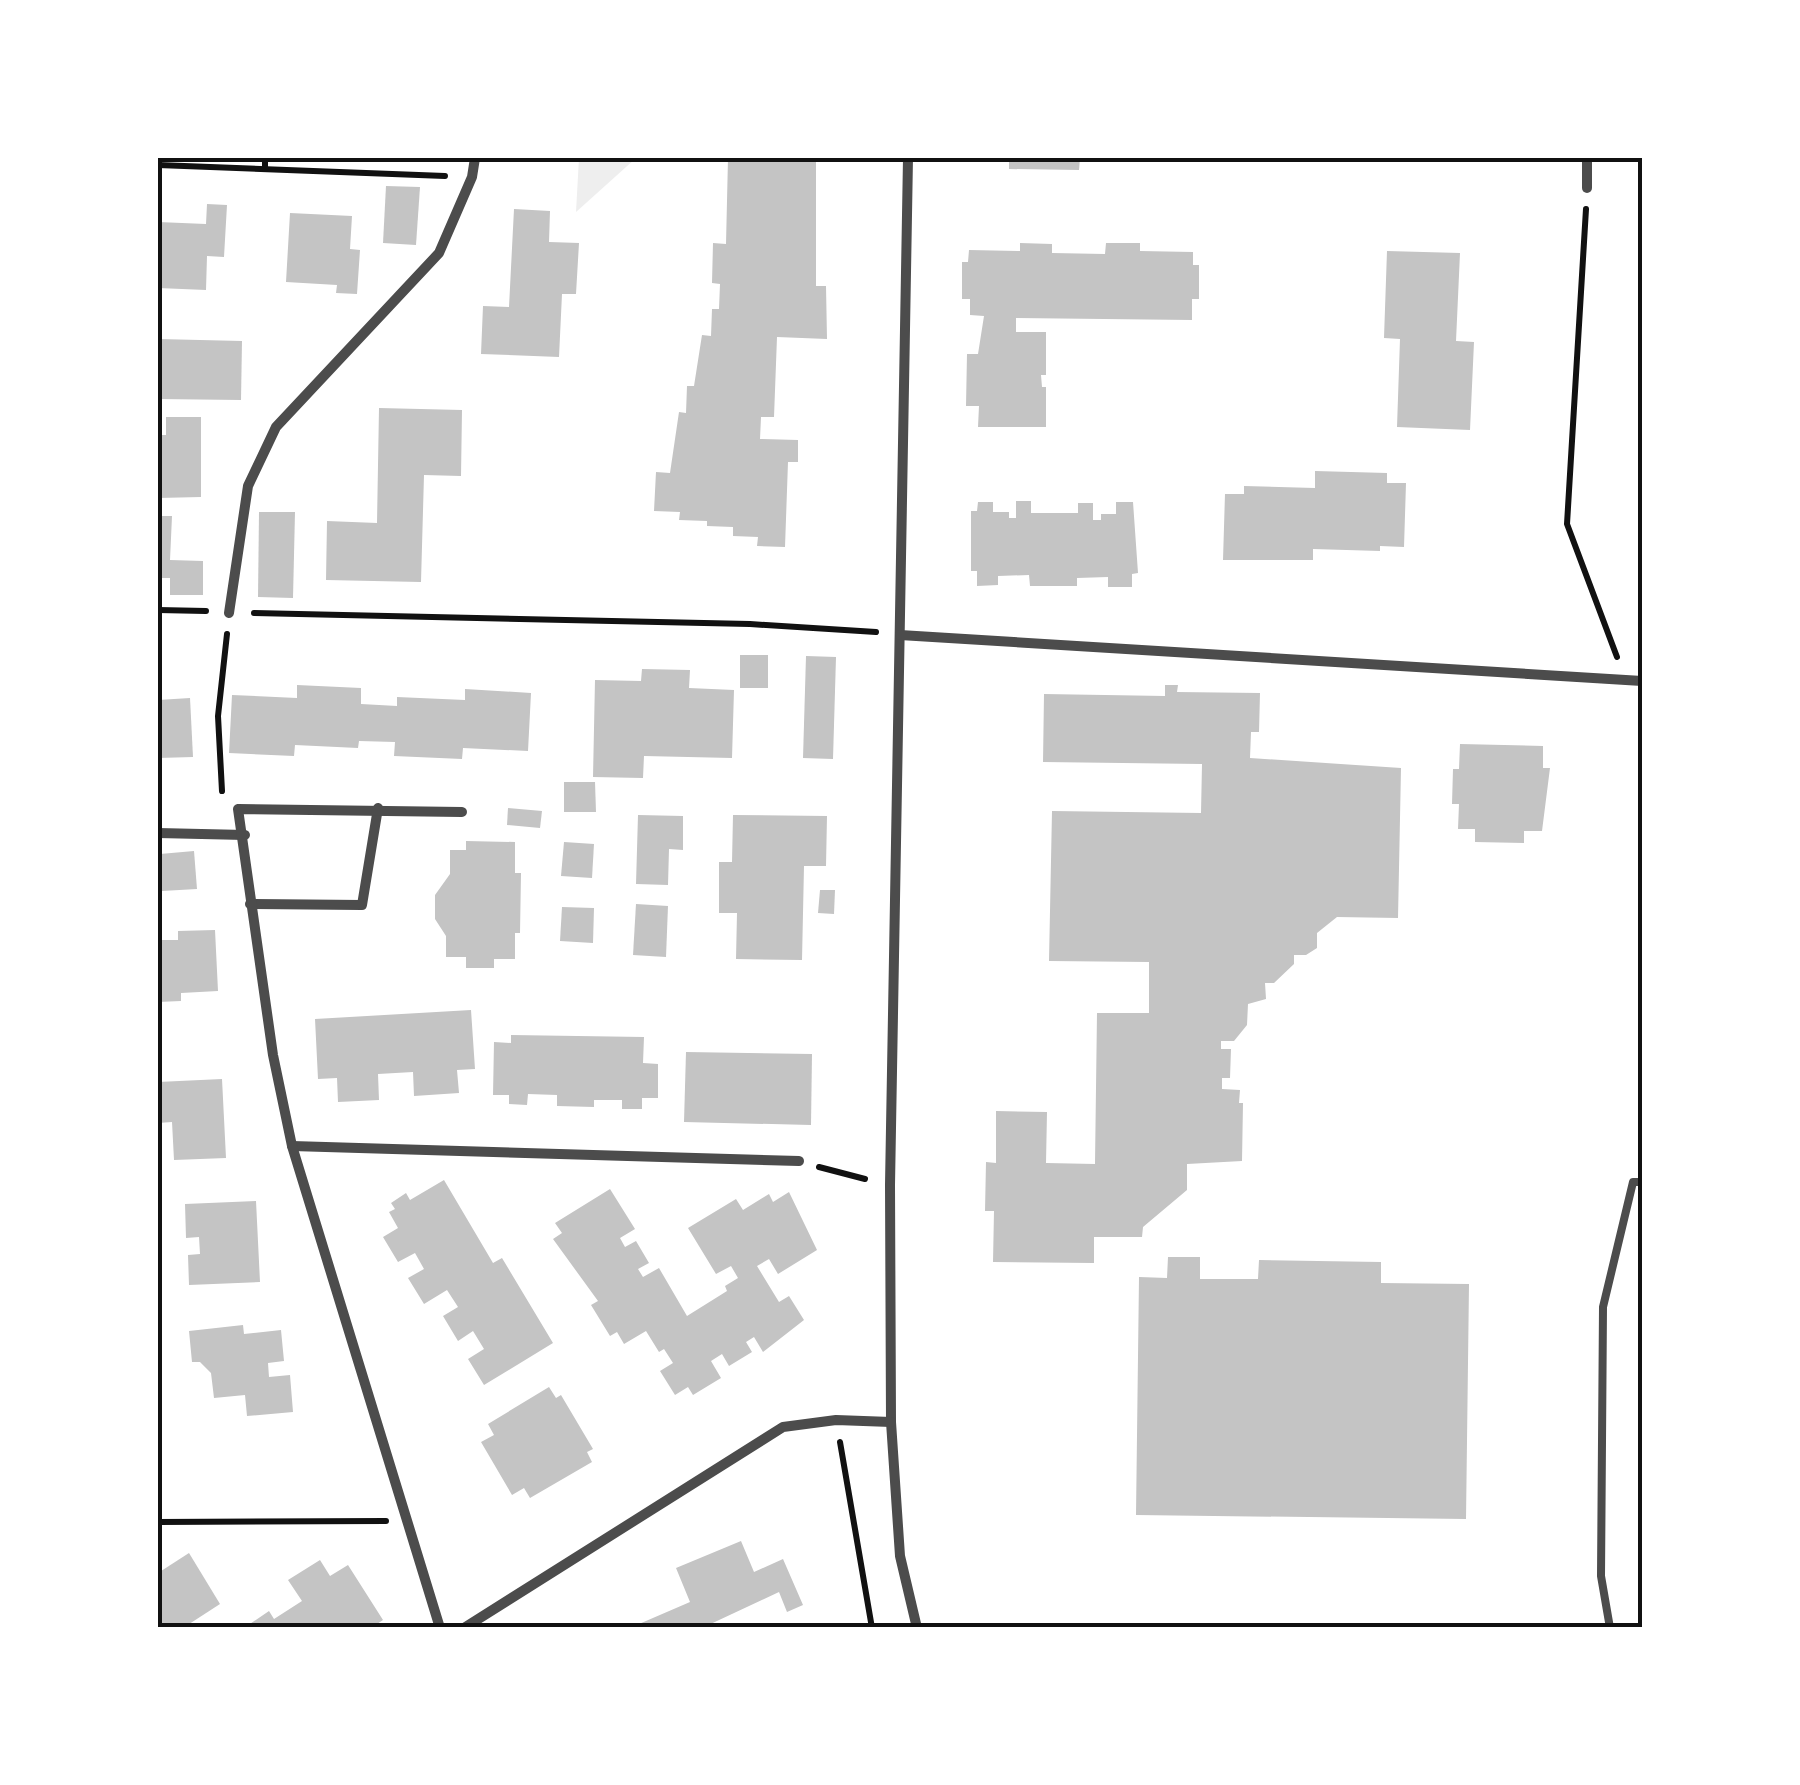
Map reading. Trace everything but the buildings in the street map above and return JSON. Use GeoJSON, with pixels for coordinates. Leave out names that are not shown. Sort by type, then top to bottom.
{"type":"FeatureCollection","features":[{"type":"Feature","properties":{"kind":"street"},"geometry":{"type":"LineString","coordinates":[[230,612],[248,486],[276,427],[438,253],[472,178],[474,158]]}},
{"type":"Feature","properties":{"kind":"street"},"geometry":{"type":"LineString","coordinates":[[908,158],[890,1185],[892,1422],[900,1556],[917,1628]]}},
{"type":"Feature","properties":{"kind":"street"},"geometry":{"type":"LineString","coordinates":[[1587,158],[1587,188]]}},
{"type":"Feature","properties":{"kind":"street"},"geometry":{"type":"LineString","coordinates":[[900,635],[1642,681]]}},
{"type":"Feature","properties":{"kind":"street"},"geometry":{"type":"LineString","coordinates":[[250,904],[362,905],[378,808]]}},
{"type":"Feature","properties":{"kind":"street"},"geometry":{"type":"LineString","coordinates":[[440,1628],[292,1146],[250,904],[238,809],[462,812]]}},
{"type":"Feature","properties":{"kind":"street"},"geometry":{"type":"LineString","coordinates":[[158,833],[244,835]]}},
{"type":"Feature","properties":{"kind":"street"},"geometry":{"type":"LineString","coordinates":[[292,1146],[799,1161]]}},
{"type":"Feature","properties":{"kind":"street"},"geometry":{"type":"LineString","coordinates":[[464,1628],[783,1427],[836,1420],[892,1422]]}},
{"type":"Feature","properties":{"kind":"lane"},"geometry":{"type":"LineString","coordinates":[[1610,1628],[1601,1576],[1603,1307],[1634,1182],[1642,1182]]}},
{"type":"Feature","properties":{"kind":"path"},"geometry":{"type":"LineString","coordinates":[[265,169],[266,158]]}},
{"type":"Feature","properties":{"kind":"path"},"geometry":{"type":"LineString","coordinates":[[158,165],[472,178]]}},
{"type":"Feature","properties":{"kind":"path"},"geometry":{"type":"LineString","coordinates":[[1587,188],[1566,524],[1626,683]]}},
{"type":"Feature","properties":{"kind":"path"},"geometry":{"type":"LineString","coordinates":[[158,610],[846,629]]}},
{"type":"Feature","properties":{"kind":"path"},"geometry":{"type":"LineString","coordinates":[[230,612],[218,716],[222,800],[238,809]]}},
{"type":"Feature","properties":{"kind":"path"},"geometry":{"type":"LineString","coordinates":[[799,1161],[890,1185]]}},
{"type":"Feature","properties":{"kind":"path"},"geometry":{"type":"LineString","coordinates":[[836,1420],[872,1628]]}},
{"type":"Feature","properties":{"kind":"path"},"geometry":{"type":"LineString","coordinates":[[158,1522],[407,1520]]}},
{"type":"Feature","properties":{"kind":"shaded area"},"geometry":{"type":"Polygon","coordinates":[[[579,158],[636,158],[576,212],[579,158]]]}}]}
